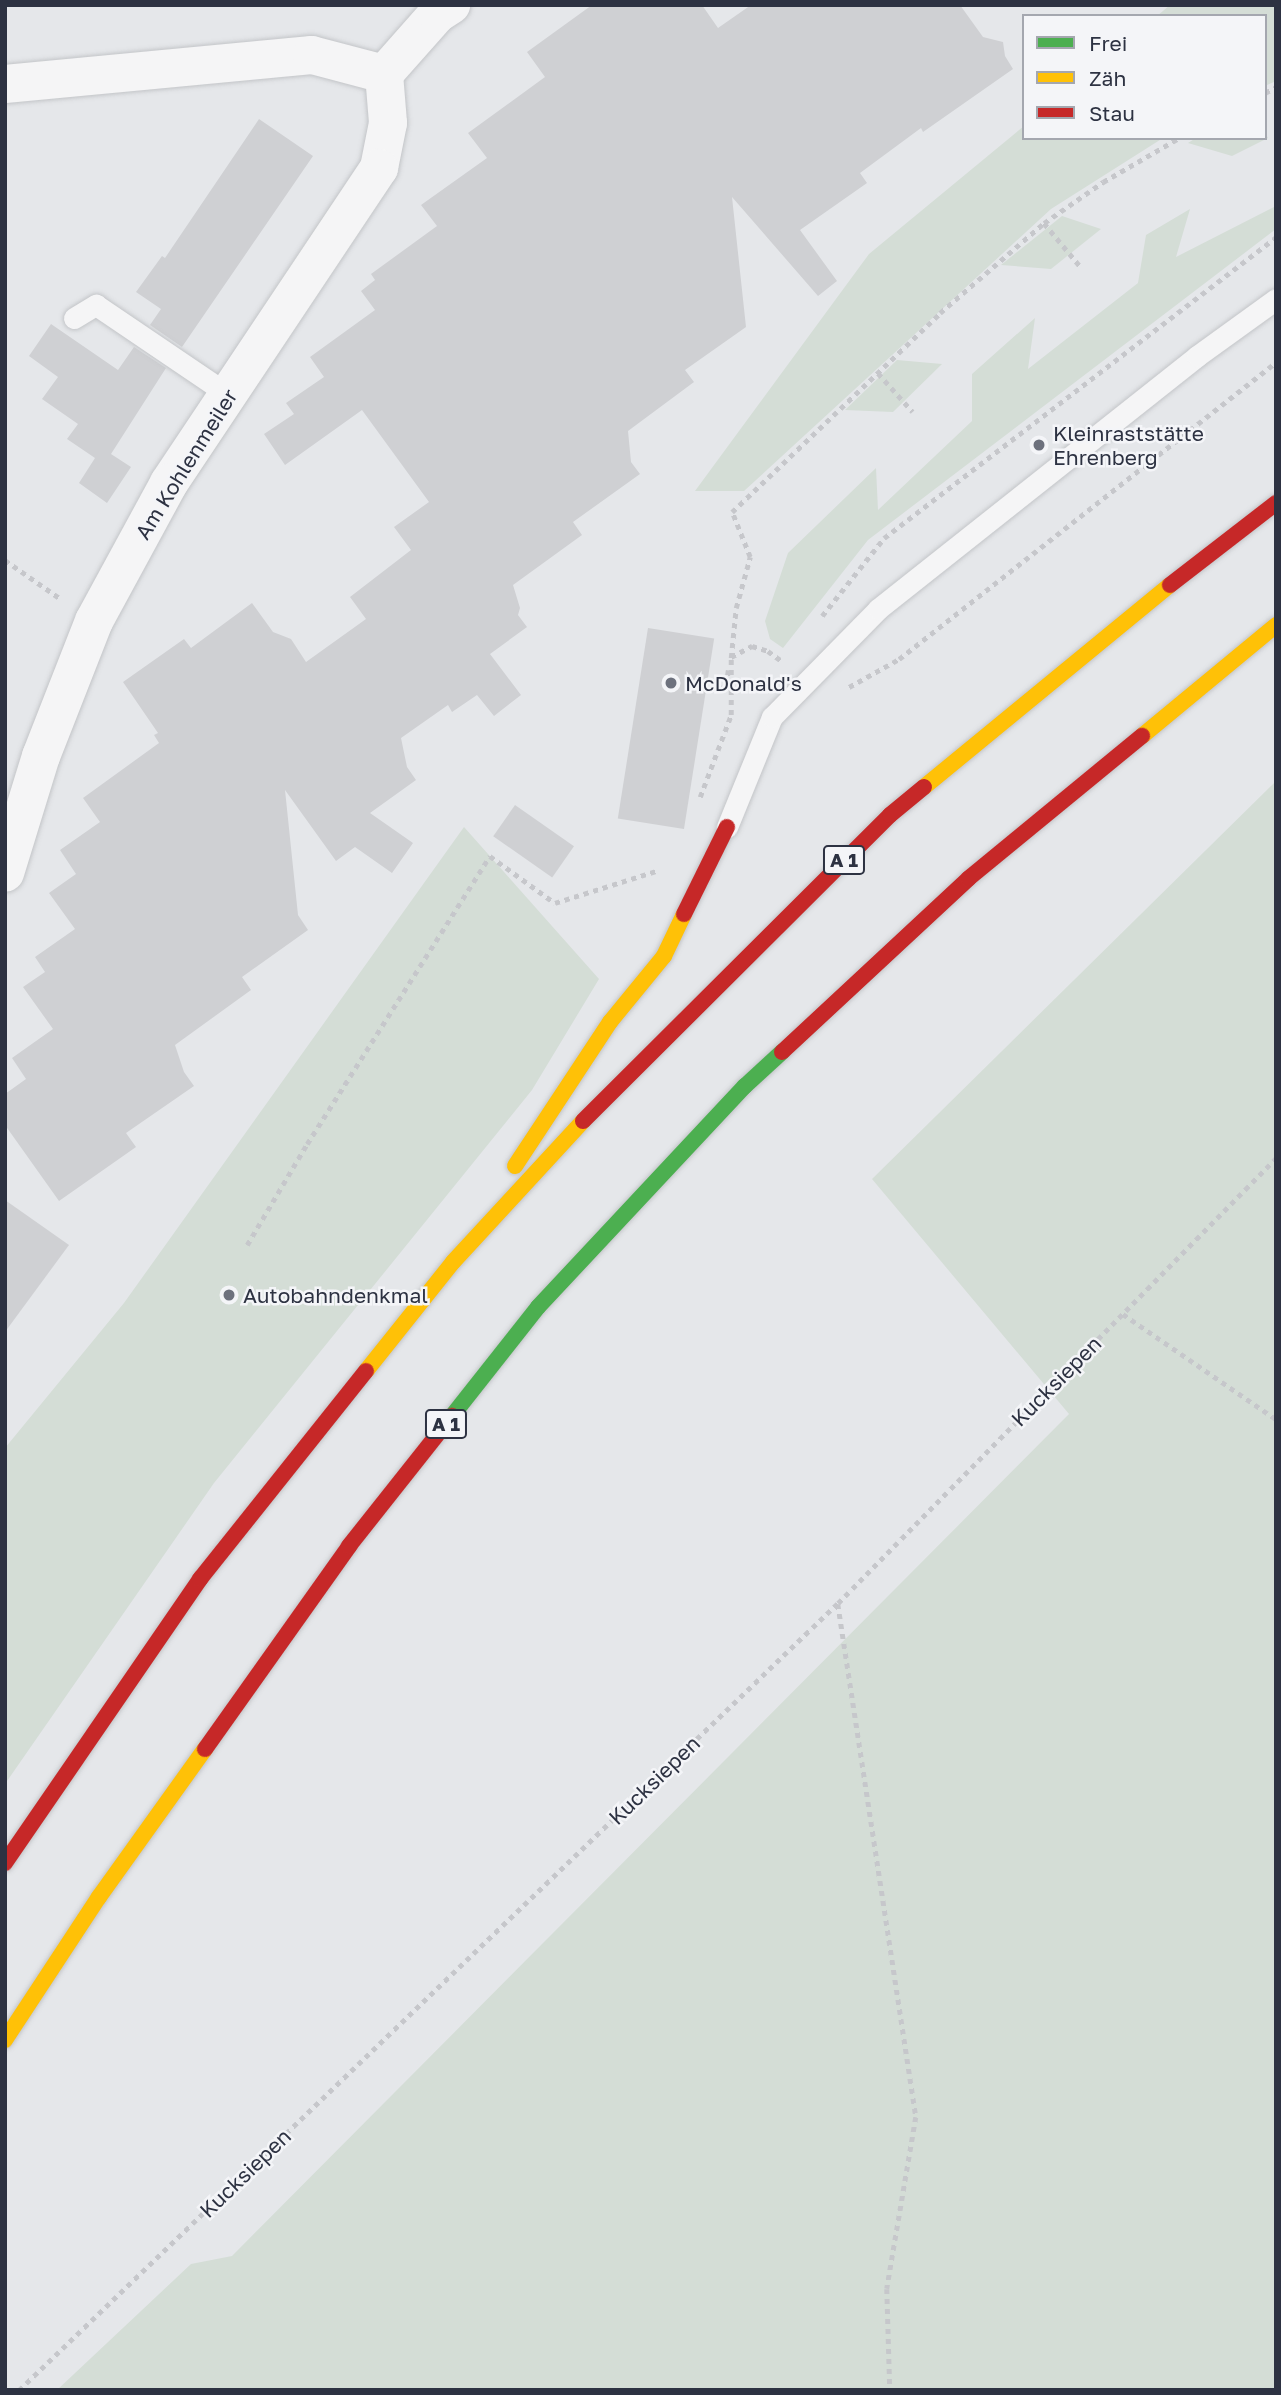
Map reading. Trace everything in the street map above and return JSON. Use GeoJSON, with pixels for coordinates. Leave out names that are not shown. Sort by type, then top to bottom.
{"type":"FeatureCollection","features":[{"type":"Feature","properties":{"kind":"highway","name":"A 1"},"geometry":{"type":"LineString","coordinates":[[5,1863],[200,1579],[453,1262],[598,1104],[890,815],[1124,620],[1276,503]]}},
{"type":"Feature","properties":{"kind":"highway","name":"A 1"},"geometry":{"type":"LineString","coordinates":[[5,2040],[99,1897],[349,1546],[538,1307],[745,1086],[959,887],[1276,625]]}},
{"type":"Feature","properties":{"kind":"highway"},"geometry":{"type":"LineString","coordinates":[[453,1262],[610,1022],[664,956],[727,827]]}},
{"type":"Feature","properties":{"kind":"street"},"geometry":{"type":"LineString","coordinates":[[5,85],[312,55],[384,74],[437,14],[451,5]]}},
{"type":"Feature","properties":{"kind":"street","name":"Am Kohlenmeiler"},"geometry":{"type":"LineString","coordinates":[[5,873],[41,757],[94,621],[169,483],[379,168],[388,123],[384,74]]}},
{"type":"Feature","properties":{"kind":"lane"},"geometry":{"type":"LineString","coordinates":[[727,827],[772,717],[878,609],[1197,356],[1276,299]]}},
{"type":"Feature","properties":{"kind":"lane"},"geometry":{"type":"LineString","coordinates":[[74,318],[96,305],[229,394]]}},
{"type":"Feature","properties":{"kind":"path"},"geometry":{"type":"LineString","coordinates":[[719,690],[726,685],[736,608],[750,557],[732,512],[878,373],[1044,223],[1103,182],[1176,140]]}},
{"type":"Feature","properties":{"kind":"path"},"geometry":{"type":"LineString","coordinates":[[1044,223],[1080,266]]}},
{"type":"Feature","properties":{"kind":"path"},"geometry":{"type":"LineString","coordinates":[[818,621],[884,538],[1276,237]]}},
{"type":"Feature","properties":{"kind":"path"},"geometry":{"type":"LineString","coordinates":[[840,692],[899,659],[1276,362]]}},
{"type":"Feature","properties":{"kind":"path"},"geometry":{"type":"LineString","coordinates":[[878,373],[913,412]]}},
{"type":"Feature","properties":{"kind":"path"},"geometry":{"type":"LineString","coordinates":[[5,560],[94,621]]}},
{"type":"Feature","properties":{"kind":"path"},"geometry":{"type":"LineString","coordinates":[[731,657],[752,646],[768,651],[785,663],[793,652]]}},
{"type":"Feature","properties":{"kind":"path"},"geometry":{"type":"LineString","coordinates":[[698,803],[731,715],[731,657]]}},
{"type":"Feature","properties":{"kind":"path"},"geometry":{"type":"LineString","coordinates":[[247,1245],[307,1143],[490,856],[555,903],[661,870]]}},
{"type":"Feature","properties":{"kind":"path","name":"Kucksiepen"},"geometry":{"type":"LineString","coordinates":[[19,2390],[838,1604],[1276,1158]]}},
{"type":"Feature","properties":{"kind":"path"},"geometry":{"type":"LineString","coordinates":[[1123,1314],[1276,1419]]}},
{"type":"Feature","properties":{"kind":"path"},"geometry":{"type":"LineString","coordinates":[[838,1604],[916,2117],[887,2289],[890,2390]]}},
{"type":"Feature","properties":{"kind":"shaded area"},"geometry":{"type":"Polygon","coordinates":[[[1170,5],[1276,5],[1276,81],[1267,85],[1267,14],[1159,14],[1170,5]]]}},
{"type":"Feature","properties":{"kind":"shaded area"},"geometry":{"type":"Polygon","coordinates":[[[1022,128],[1022,140],[1160,140],[1051,209],[744,491],[695,491],[869,254],[1022,128]]]}},
{"type":"Feature","properties":{"kind":"shaded area"},"geometry":{"type":"Polygon","coordinates":[[[1193,140],[1264,140],[1232,156],[1188,143],[1193,140]]]}},
{"type":"Feature","properties":{"kind":"shaded area"},"geometry":{"type":"Polygon","coordinates":[[[1276,206],[1276,229],[868,540],[783,648],[770,639],[765,621],[788,553],[876,468],[878,510],[972,421],[972,374],[1035,318],[1028,369],[1138,283],[1146,235],[1190,209],[1176,257],[1276,206]]]}},
{"type":"Feature","properties":{"kind":"shaded area"},"geometry":{"type":"Polygon","coordinates":[[[1062,216],[1101,229],[1051,269],[1001,265],[1062,216]]]}},
{"type":"Feature","properties":{"kind":"shaded area"},"geometry":{"type":"Polygon","coordinates":[[[897,360],[942,364],[893,412],[845,410],[897,360]]]}},
{"type":"Feature","properties":{"kind":"shaded area"},"geometry":{"type":"Polygon","coordinates":[[[1276,781],[1276,2390],[57,2390],[191,2264],[232,2256],[1069,1414],[872,1179],[1276,781]]]}},
{"type":"Feature","properties":{"kind":"shaded area"},"geometry":{"type":"Polygon","coordinates":[[[464,827],[599,979],[532,1090],[214,1483],[5,1784],[5,1448],[124,1303],[464,827]]]}},
{"type":"Feature","properties":{"kind":"building"},"geometry":{"type":"Polygon","coordinates":[[[592,5],[702,5],[718,28],[751,5],[960,5],[983,37],[1003,42],[1005,56],[1013,69],[923,132],[921,128],[860,173],[867,183],[800,230],[837,281],[818,296],[732,197],[746,327],[685,370],[694,382],[628,431],[631,462],[640,474],[573,522],[582,535],[513,585],[520,608],[518,615],[527,627],[490,654],[521,695],[494,716],[477,695],[452,712],[448,705],[401,738],[407,767],[416,780],[370,813],[413,843],[392,873],[355,847],[336,861],[285,790],[298,915],[308,930],[242,977],[251,990],[175,1045],[184,1072],[194,1086],[126,1133],[136,1147],[59,1201],[5,1125],[5,1094],[26,1079],[12,1058],[53,1029],[23,987],[45,972],[35,957],[75,929],[49,893],[76,874],[60,850],[100,822],[83,798],[159,743],[154,735],[158,733],[123,682],[184,639],[191,648],[252,603],[273,632],[291,639],[306,662],[366,619],[350,597],[411,550],[394,527],[429,502],[362,410],[285,465],[264,434],[294,414],[286,403],[324,377],[310,357],[375,310],[361,291],[375,280],[371,274],[437,226],[421,205],[487,158],[468,133],[545,77],[527,52],[592,5]]]}},
{"type":"Feature","properties":{"kind":"building"},"geometry":{"type":"Polygon","coordinates":[[[259,119],[313,156],[182,347],[150,325],[161,309],[136,292],[162,256],[165,258],[259,119]]]}},
{"type":"Feature","properties":{"kind":"building"},"geometry":{"type":"Polygon","coordinates":[[[51,324],[118,370],[134,347],[166,368],[111,454],[131,467],[107,503],[79,483],[95,458],[67,439],[78,424],[42,399],[58,377],[29,356],[51,324]]]}},
{"type":"Feature","properties":{"kind":"building"},"geometry":{"type":"Polygon","coordinates":[[[648,628],[714,638],[684,829],[618,819],[648,628]]]}},
{"type":"Feature","properties":{"kind":"building"},"geometry":{"type":"Polygon","coordinates":[[[515,805],[574,846],[552,877],[493,836],[515,805]]]}},
{"type":"Feature","properties":{"kind":"building"},"geometry":{"type":"Polygon","coordinates":[[[5,1200],[69,1245],[5,1332],[5,1200]]]}},
{"type":"Feature","properties":{"kind":"traffic: fast"},"geometry":{"type":"LineString","coordinates":[[452,1416],[538,1307],[745,1086],[782,1052]]}},
{"type":"Feature","properties":{"kind":"traffic: slow"},"geometry":{"type":"LineString","coordinates":[[924,787],[1170,585]]}},
{"type":"Feature","properties":{"kind":"traffic: slow"},"geometry":{"type":"LineString","coordinates":[[1142,736],[1276,625]]}},
{"type":"Feature","properties":{"kind":"traffic: slow"},"geometry":{"type":"LineString","coordinates":[[515,1166],[610,1022],[664,956],[684,914]]}},
{"type":"Feature","properties":{"kind":"traffic: slow"},"geometry":{"type":"LineString","coordinates":[[366,1371],[453,1262],[583,1121]]}},
{"type":"Feature","properties":{"kind":"traffic: slow"},"geometry":{"type":"LineString","coordinates":[[5,2040],[99,1897],[205,1749]]}},
{"type":"Feature","properties":{"kind":"traffic: jam"},"geometry":{"type":"LineString","coordinates":[[1170,585],[1276,503]]}},
{"type":"Feature","properties":{"kind":"traffic: jam"},"geometry":{"type":"LineString","coordinates":[[782,1052],[969,878],[1142,736]]}},
{"type":"Feature","properties":{"kind":"traffic: jam"},"geometry":{"type":"LineString","coordinates":[[583,1121],[890,815],[924,787]]}},
{"type":"Feature","properties":{"kind":"traffic: jam"},"geometry":{"type":"LineString","coordinates":[[684,914],[727,827]]}},
{"type":"Feature","properties":{"kind":"traffic: jam"},"geometry":{"type":"LineString","coordinates":[[5,1863],[200,1579],[366,1371]]}},
{"type":"Feature","properties":{"kind":"traffic: jam"},"geometry":{"type":"LineString","coordinates":[[205,1749],[349,1546],[452,1416]]}},
{"type":"Feature","properties":{"kind":"place","name":"Kleinraststätte Ehrenberg"},"geometry":{"type":"Point","coordinates":[1039,445]}},
{"type":"Feature","properties":{"kind":"place","name":"McDonald's"},"geometry":{"type":"Point","coordinates":[671,683]}},
{"type":"Feature","properties":{"kind":"place","name":"Autobahndenkmal"},"geometry":{"type":"Point","coordinates":[229,1295]}}]}
